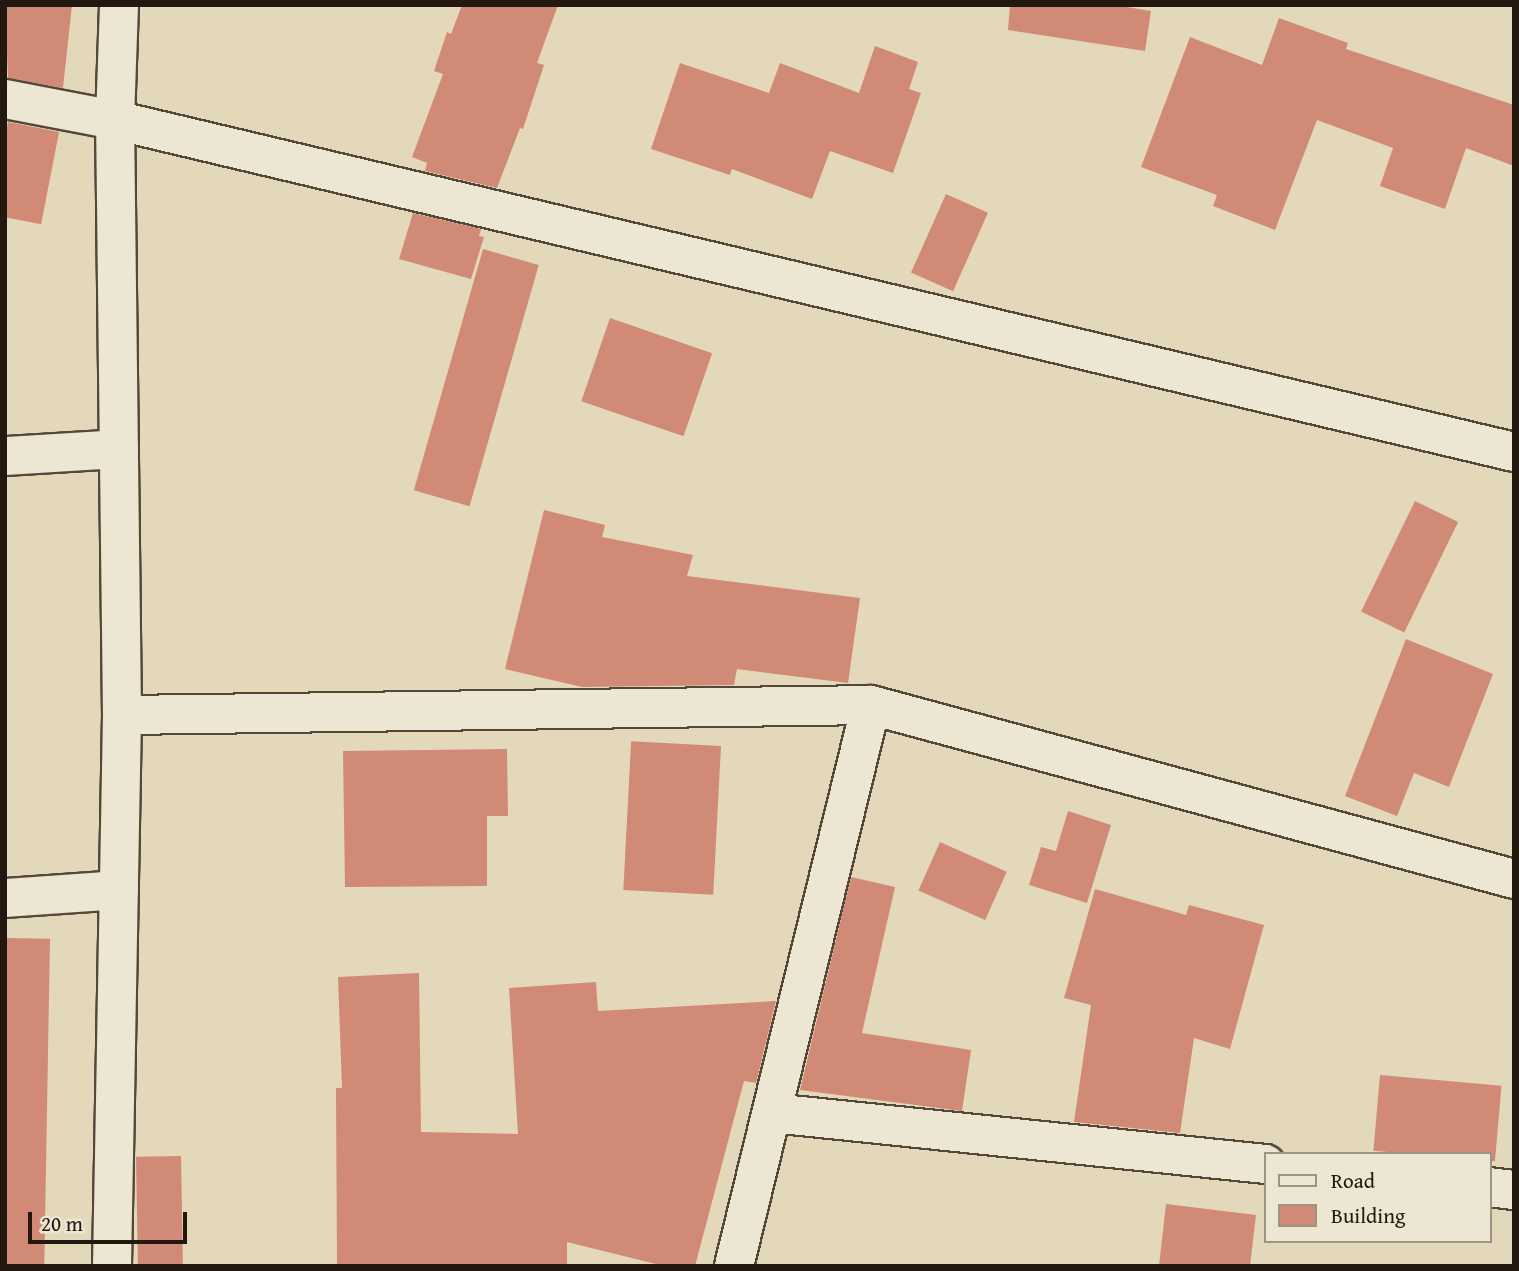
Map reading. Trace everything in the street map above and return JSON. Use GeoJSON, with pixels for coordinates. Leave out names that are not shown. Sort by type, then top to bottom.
{"type":"FeatureCollection","features":[{"type":"Feature","properties":{"kind":"street"},"geometry":{"type":"LineString","coordinates":[[112,1266],[122,715],[115,120],[119,5]]}},
{"type":"Feature","properties":{"kind":"street"},"geometry":{"type":"LineString","coordinates":[[5,99],[115,120],[1514,452]]}},
{"type":"Feature","properties":{"kind":"street"},"geometry":{"type":"LineString","coordinates":[[5,456],[119,449]]}},
{"type":"Feature","properties":{"kind":"street"},"geometry":{"type":"LineString","coordinates":[[122,715],[871,705],[1514,879]]}},
{"type":"Feature","properties":{"kind":"street"},"geometry":{"type":"LineString","coordinates":[[734,1266],[871,705]]}},
{"type":"Feature","properties":{"kind":"street"},"geometry":{"type":"LineString","coordinates":[[5,898],[119,890]]}},
{"type":"Feature","properties":{"kind":"street"},"geometry":{"type":"LineString","coordinates":[[772,1113],[1264,1164]]}},
{"type":"Feature","properties":{"kind":"street"},"geometry":{"type":"LineString","coordinates":[[1491,1187],[1514,1189]]}},
{"type":"Feature","properties":{"kind":"building"},"geometry":{"type":"Polygon","coordinates":[[[5,5],[72,5],[63,88],[8,78],[5,5]]]}},
{"type":"Feature","properties":{"kind":"building"},"geometry":{"type":"Polygon","coordinates":[[[462,5],[558,5],[537,63],[544,65],[523,129],[520,128],[497,188],[425,171],[427,163],[412,157],[443,74],[434,71],[447,32],[451,34],[462,5]]]}},
{"type":"Feature","properties":{"kind":"building"},"geometry":{"type":"Polygon","coordinates":[[[1010,5],[1115,5],[1151,11],[1145,51],[1008,30],[1010,5]]]}},
{"type":"Feature","properties":{"kind":"building"},"geometry":{"type":"Polygon","coordinates":[[[1279,18],[1348,43],[1346,49],[1514,105],[1514,166],[1466,148],[1445,209],[1380,186],[1393,148],[1317,120],[1275,230],[1213,206],[1217,195],[1141,167],[1190,37],[1262,65],[1279,18]]]}},
{"type":"Feature","properties":{"kind":"building"},"geometry":{"type":"Polygon","coordinates":[[[875,46],[918,62],[909,89],[921,93],[893,173],[830,151],[812,199],[732,169],[730,175],[651,149],[680,63],[769,93],[780,63],[859,93],[875,46]]]}},
{"type":"Feature","properties":{"kind":"building"},"geometry":{"type":"Polygon","coordinates":[[[8,122],[59,132],[41,224],[5,217],[5,137],[8,122]]]}},
{"type":"Feature","properties":{"kind":"building"},"geometry":{"type":"Polygon","coordinates":[[[946,194],[988,213],[953,291],[911,273],[946,194]]]}},
{"type":"Feature","properties":{"kind":"building"},"geometry":{"type":"Polygon","coordinates":[[[413,213],[481,229],[479,236],[484,237],[471,279],[399,259],[413,213]]]}},
{"type":"Feature","properties":{"kind":"building"},"geometry":{"type":"Polygon","coordinates":[[[483,249],[539,265],[470,506],[414,490],[483,249]]]}},
{"type":"Feature","properties":{"kind":"building"},"geometry":{"type":"Polygon","coordinates":[[[610,318],[712,353],[683,436],[581,401],[610,318]]]}},
{"type":"Feature","properties":{"kind":"building"},"geometry":{"type":"Polygon","coordinates":[[[1415,501],[1458,522],[1404,633],[1361,612],[1415,501]]]}},
{"type":"Feature","properties":{"kind":"building"},"geometry":{"type":"Polygon","coordinates":[[[544,510],[605,525],[602,537],[693,555],[687,576],[860,598],[848,683],[737,669],[734,685],[582,687],[505,669],[544,510]]]}},
{"type":"Feature","properties":{"kind":"building"},"geometry":{"type":"Polygon","coordinates":[[[1406,639],[1493,674],[1449,787],[1414,773],[1397,816],[1345,796],[1406,639]]]}},
{"type":"Feature","properties":{"kind":"building"},"geometry":{"type":"Polygon","coordinates":[[[631,741],[721,746],[713,895],[623,890],[631,741]]]}},
{"type":"Feature","properties":{"kind":"building"},"geometry":{"type":"Polygon","coordinates":[[[507,749],[508,816],[487,816],[487,886],[345,887],[343,751],[507,749]]]}},
{"type":"Feature","properties":{"kind":"building"},"geometry":{"type":"Polygon","coordinates":[[[1068,811],[1111,825],[1087,903],[1029,885],[1041,847],[1056,851],[1068,811]]]}},
{"type":"Feature","properties":{"kind":"building"},"geometry":{"type":"Polygon","coordinates":[[[940,842],[1007,872],[985,920],[918,890],[940,842]]]}},
{"type":"Feature","properties":{"kind":"building"},"geometry":{"type":"Polygon","coordinates":[[[851,877],[895,887],[862,1033],[971,1050],[962,1111],[800,1090],[851,877]]]}},
{"type":"Feature","properties":{"kind":"building"},"geometry":{"type":"Polygon","coordinates":[[[1095,889],[1186,915],[1189,905],[1264,925],[1230,1049],[1194,1038],[1180,1133],[1074,1122],[1091,1005],[1064,998],[1095,889]]]}},
{"type":"Feature","properties":{"kind":"building"},"geometry":{"type":"Polygon","coordinates":[[[5,938],[50,939],[44,1266],[5,1266],[5,938]]]}},
{"type":"Feature","properties":{"kind":"building"},"geometry":{"type":"Polygon","coordinates":[[[419,973],[421,1132],[518,1134],[509,988],[596,982],[598,1011],[776,1001],[756,1083],[744,1081],[695,1266],[664,1266],[567,1242],[567,1266],[337,1266],[336,1088],[342,1088],[338,977],[419,973]]]}},
{"type":"Feature","properties":{"kind":"building"},"geometry":{"type":"Polygon","coordinates":[[[1380,1075],[1502,1086],[1495,1161],[1491,1161],[1491,1152],[1373,1151],[1380,1075]]]}},
{"type":"Feature","properties":{"kind":"building"},"geometry":{"type":"Polygon","coordinates":[[[181,1156],[183,1266],[138,1266],[136,1157],[181,1156]]]}},
{"type":"Feature","properties":{"kind":"building"},"geometry":{"type":"Polygon","coordinates":[[[1166,1204],[1256,1215],[1250,1266],[1159,1266],[1166,1204]]]}}]}
